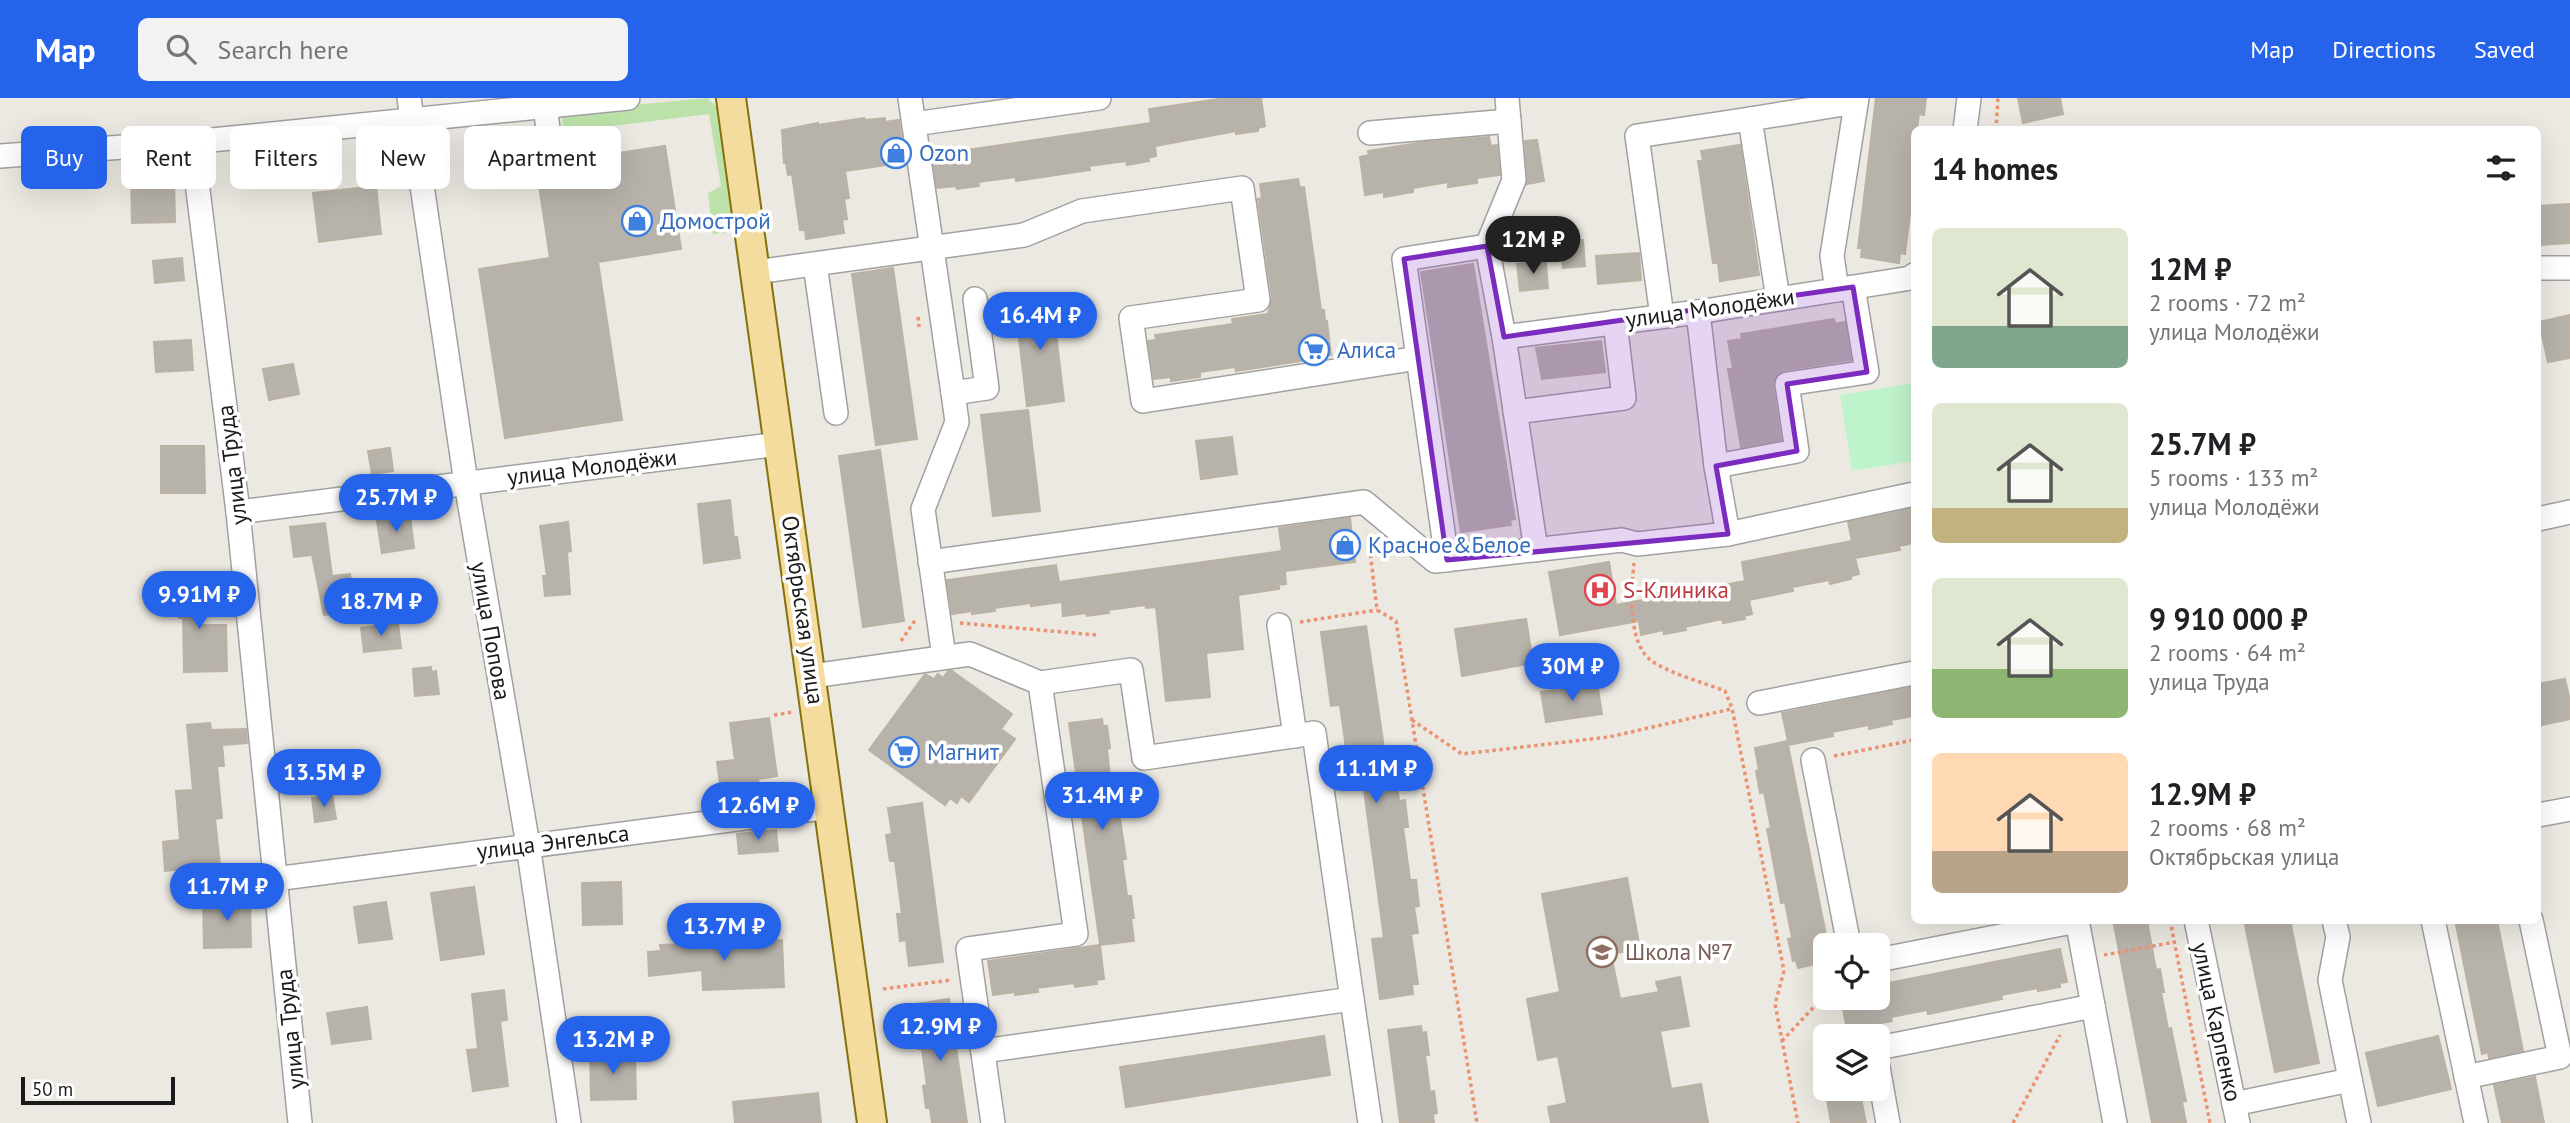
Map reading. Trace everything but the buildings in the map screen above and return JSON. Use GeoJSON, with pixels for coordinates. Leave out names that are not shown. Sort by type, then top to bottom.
{"type":"FeatureCollection","features":[{"type":"Feature","properties":{"kind":"main road","name":"Октябрьская улица"},"geometry":{"type":"LineString","coordinates":[[731,98],[872,1123]]}},
{"type":"Feature","properties":{"kind":"street"},"geometry":{"type":"LineString","coordinates":[[216,138],[411,109],[545,106],[628,98]]}},
{"type":"Feature","properties":{"kind":"street"},"geometry":{"type":"LineString","coordinates":[[911,98],[957,422],[923,509],[944,657]]}},
{"type":"Feature","properties":{"kind":"street"},"geometry":{"type":"LineString","coordinates":[[914,124],[1098,98]]}},
{"type":"Feature","properties":{"kind":"street"},"geometry":{"type":"LineString","coordinates":[[1966,126],[1969,98]]}},
{"type":"Feature","properties":{"kind":"street"},"geometry":{"type":"LineString","coordinates":[[1662,316],[1637,136],[1857,100],[1832,256],[1845,288],[1867,372],[1787,384],[1797,452],[1716,466]]}},
{"type":"Feature","properties":{"kind":"street"},"geometry":{"type":"LineString","coordinates":[[545,106],[548,126]]}},
{"type":"Feature","properties":{"kind":"street","name":"улица Попова"},"geometry":{"type":"LineString","coordinates":[[411,109],[466,483],[528,845],[569,1123]]}},
{"type":"Feature","properties":{"kind":"street"},"geometry":{"type":"LineString","coordinates":[[1370,133],[1508,109],[1514,180],[1487,246],[1504,337],[1536,550]]}},
{"type":"Feature","properties":{"kind":"street"},"geometry":{"type":"LineString","coordinates":[[1750,119],[1778,299]]}},
{"type":"Feature","properties":{"kind":"street"},"geometry":{"type":"LineString","coordinates":[[0,156],[121,147]]}},
{"type":"Feature","properties":{"kind":"street"},"geometry":{"type":"LineString","coordinates":[[755,272],[1024,235],[1082,211],[1242,188],[1258,300],[1131,318],[1143,401],[1418,358]]}},
{"type":"Feature","properties":{"kind":"street","name":"улица Труда"},"geometry":{"type":"LineString","coordinates":[[198,189],[238,512],[300,1123]]}},
{"type":"Feature","properties":{"kind":"street"},"geometry":{"type":"LineString","coordinates":[[1447,560],[1404,259],[1487,246]]}},
{"type":"Feature","properties":{"kind":"street"},"geometry":{"type":"LineString","coordinates":[[815,264],[836,413]]}},
{"type":"Feature","properties":{"kind":"street"},"geometry":{"type":"LineString","coordinates":[[2541,268],[2570,268]]}},
{"type":"Feature","properties":{"kind":"street","name":"улица Молодёжи"},"geometry":{"type":"LineString","coordinates":[[1504,337],[1698,312],[1911,278]]}},
{"type":"Feature","properties":{"kind":"street"},"geometry":{"type":"LineString","coordinates":[[953,393],[987,388],[975,299]]}},
{"type":"Feature","properties":{"kind":"street"},"geometry":{"type":"LineString","coordinates":[[1698,312],[1716,466],[1728,534]]}},
{"type":"Feature","properties":{"kind":"street"},"geometry":{"type":"LineString","coordinates":[[1515,412],[1624,398],[1615,322]]}},
{"type":"Feature","properties":{"kind":"street","name":"улица Молодёжи"},"geometry":{"type":"LineString","coordinates":[[238,512],[779,444]]}},
{"type":"Feature","properties":{"kind":"street"},"geometry":{"type":"LineString","coordinates":[[930,562],[1364,502],[1434,561],[1622,540],[1637,544],[1728,534],[1911,495]]}},
{"type":"Feature","properties":{"kind":"street"},"geometry":{"type":"LineString","coordinates":[[2541,518],[2570,512]]}},
{"type":"Feature","properties":{"kind":"street"},"geometry":{"type":"LineString","coordinates":[[1279,625],[1296,736]]}},
{"type":"Feature","properties":{"kind":"street"},"geometry":{"type":"LineString","coordinates":[[812,676],[970,654],[1040,683],[1131,670],[1144,758],[1314,733],[1370,1123]]}},
{"type":"Feature","properties":{"kind":"street"},"geometry":{"type":"LineString","coordinates":[[1759,703],[1911,674]]}},
{"type":"Feature","properties":{"kind":"street"},"geometry":{"type":"LineString","coordinates":[[993,1123],[968,949],[1076,934],[1040,683]]}},
{"type":"Feature","properties":{"kind":"street"},"geometry":{"type":"LineString","coordinates":[[1813,760],[1847,933]]}},
{"type":"Feature","properties":{"kind":"street","name":"улица Энгельса"},"geometry":{"type":"LineString","coordinates":[[275,878],[830,807]]}},
{"type":"Feature","properties":{"kind":"street"},"geometry":{"type":"LineString","coordinates":[[2541,815],[2570,809]]}},
{"type":"Feature","properties":{"kind":"street"},"geometry":{"type":"LineString","coordinates":[[1890,958],[2062,924]]}},
{"type":"Feature","properties":{"kind":"street"},"geometry":{"type":"LineString","coordinates":[[2078,924],[2084,959],[2083,1008],[2115,1123]]}},
{"type":"Feature","properties":{"kind":"street","name":"улица Карпенко"},"geometry":{"type":"LineString","coordinates":[[2197,924],[2236,1113]]}},
{"type":"Feature","properties":{"kind":"street"},"geometry":{"type":"LineString","coordinates":[[2335,924],[2338,937],[2330,980],[2359,1123]]}},
{"type":"Feature","properties":{"kind":"street"},"geometry":{"type":"LineString","coordinates":[[2434,924],[2476,1123]]}},
{"type":"Feature","properties":{"kind":"street"},"geometry":{"type":"LineString","coordinates":[[2466,1077],[2560,1057],[2532,924]]}},
{"type":"Feature","properties":{"kind":"street"},"geometry":{"type":"LineString","coordinates":[[983,1051],[1352,999]]}},
{"type":"Feature","properties":{"kind":"street"},"geometry":{"type":"LineString","coordinates":[[1890,1046],[2083,1008]]}},
{"type":"Feature","properties":{"kind":"street"},"geometry":{"type":"LineString","coordinates":[[2236,1113],[2350,1080]]}},
{"type":"Feature","properties":{"kind":"street"},"geometry":{"type":"LineString","coordinates":[[1884,1101],[1888,1123]]}},
{"type":"Feature","properties":{"kind":"path"},"geometry":{"type":"LineString","coordinates":[[1996,126],[1998,98]]}},
{"type":"Feature","properties":{"kind":"path"},"geometry":{"type":"LineString","coordinates":[[1364,502],[1377,610]]}},
{"type":"Feature","properties":{"kind":"path"},"geometry":{"type":"LineString","coordinates":[[1637,544],[1630,600],[1636,638],[1651,661],[1725,691],[1732,708],[1784,971],[1775,1004],[1798,1123]]}},
{"type":"Feature","properties":{"kind":"path"},"geometry":{"type":"LineString","coordinates":[[1279,625],[1377,610],[1396,621],[1477,1123]]}},
{"type":"Feature","properties":{"kind":"path"},"geometry":{"type":"LineString","coordinates":[[916,619],[1097,635]]}},
{"type":"Feature","properties":{"kind":"path"},"geometry":{"type":"LineString","coordinates":[[1412,720],[1462,754],[1609,737],[1732,708]]}},
{"type":"Feature","properties":{"kind":"path"},"geometry":{"type":"LineString","coordinates":[[1813,760],[1911,741]]}},
{"type":"Feature","properties":{"kind":"path"},"geometry":{"type":"LineString","coordinates":[[2171,924],[2210,1123]]}},
{"type":"Feature","properties":{"kind":"path"},"geometry":{"type":"LineString","coordinates":[[2084,959],[2175,942]]}},
{"type":"Feature","properties":{"kind":"path"},"geometry":{"type":"LineString","coordinates":[[884,989],[972,977]]}},
{"type":"Feature","properties":{"kind":"path"},"geometry":{"type":"LineString","coordinates":[[1783,1041],[1813,1008]]}},
{"type":"Feature","properties":{"kind":"path"},"geometry":{"type":"LineString","coordinates":[[2013,1123],[2083,1008]]}},
{"type":"Feature","properties":{"kind":"highlighted area"},"geometry":{"type":"Polygon","coordinates":[[[1487,246],[1504,337],[1853,287],[1867,372],[1787,384],[1797,451],[1716,466],[1728,534],[1447,560],[1404,259],[1487,246]]]}},
{"type":"Feature","properties":{"kind":"green space"},"geometry":{"type":"Polygon","coordinates":[[[707,98],[721,111],[736,231],[713,234],[708,193],[721,186],[709,114],[612,126],[563,126],[562,112],[707,98]]]}},
{"type":"Feature","properties":{"kind":"green space"},"geometry":{"type":"Polygon","coordinates":[[[1911,383],[1911,461],[1852,471],[1840,395],[1911,383]]]}},
{"type":"Feature","properties":{"kind":"place","name":"Ozon"},"geometry":{"type":"Point","coordinates":[896,153]}},
{"type":"Feature","properties":{"kind":"place","name":"Домострой"},"geometry":{"type":"Point","coordinates":[637,221]}},
{"type":"Feature","properties":{"kind":"place","name":"Алиса"},"geometry":{"type":"Point","coordinates":[1314,350]}},
{"type":"Feature","properties":{"kind":"place","name":"Красное&Белое"},"geometry":{"type":"Point","coordinates":[1345,545]}},
{"type":"Feature","properties":{"kind":"place","name":"S-Клиника"},"geometry":{"type":"Point","coordinates":[1600,590]}},
{"type":"Feature","properties":{"kind":"place","name":"Магнит"},"geometry":{"type":"Point","coordinates":[904,752]}},
{"type":"Feature","properties":{"kind":"place","name":"Школа №7"},"geometry":{"type":"Point","coordinates":[1602,952]}}]}
